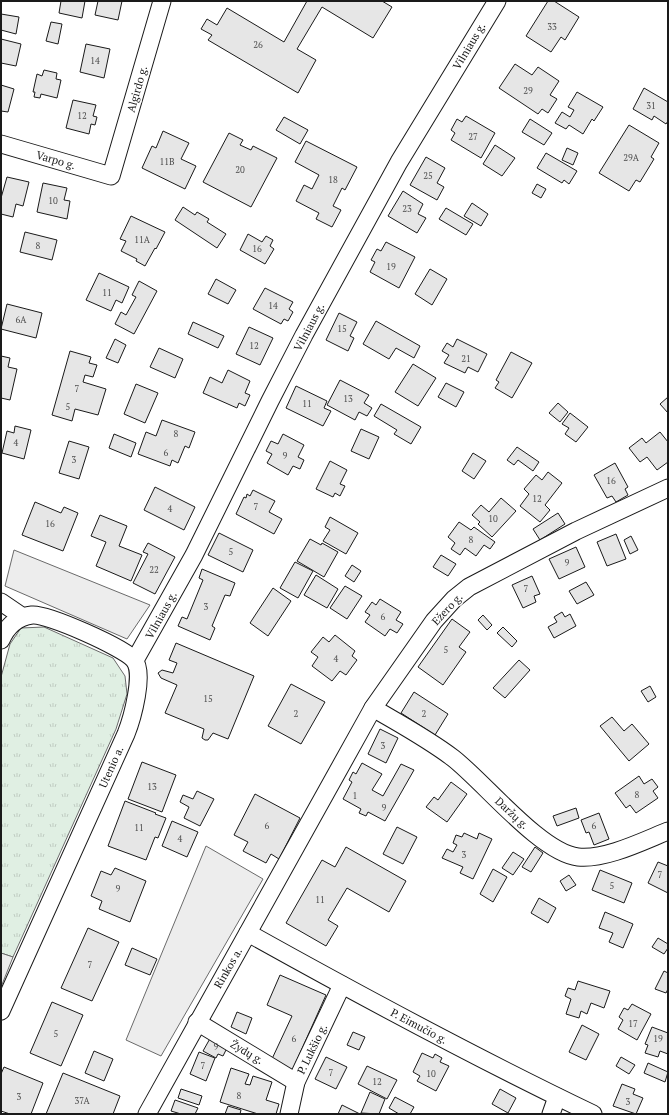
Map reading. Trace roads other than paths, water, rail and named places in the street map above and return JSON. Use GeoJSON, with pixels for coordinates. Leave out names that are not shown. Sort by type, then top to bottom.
{"type":"FeatureCollection","features":[{"type":"Feature","properties":{"kind":"street","name":"Algirdo g."},"geometry":{"type":"LineString","coordinates":[[111,176],[162,1]]}},
{"type":"Feature","properties":{"kind":"street","name":"Vilniaus g."},"geometry":{"type":"LineString","coordinates":[[135,660],[194,555],[270,400],[322,302],[399,162],[497,1]]}},
{"type":"Feature","properties":{"kind":"street","name":"Varpo g."},"geometry":{"type":"LineString","coordinates":[[1,144],[111,176]]}},
{"type":"Feature","properties":{"kind":"street","name":"Ežero g."},"geometry":{"type":"LineString","coordinates":[[309,822],[373,708],[434,621],[454,599],[469,587],[576,531],[668,488]]}},
{"type":"Feature","properties":{"kind":"street"},"geometry":{"type":"LineString","coordinates":[[1,602],[23,617]]}},
{"type":"Feature","properties":{"kind":"street"},"geometry":{"type":"LineString","coordinates":[[1,640],[4,632],[13,622],[34,614],[53,619],[122,650],[135,660]]}},
{"type":"Feature","properties":{"kind":"street","name":"Utenio a."},"geometry":{"type":"LineString","coordinates":[[1,1011],[132,720],[138,674],[135,660]]}},
{"type":"Feature","properties":{"kind":"street","name":"Daržų g."},"geometry":{"type":"LineString","coordinates":[[373,708],[429,742],[453,759],[539,838],[561,852],[576,857],[590,858],[623,849],[668,831]]}},
{"type":"Feature","properties":{"kind":"street","name":"Rinkos a."},"geometry":{"type":"LineString","coordinates":[[147,1114],[309,822]]}},
{"type":"Feature","properties":{"kind":"street","name":"P. Eimučio g."},"geometry":{"type":"LineString","coordinates":[[248,933],[342,986],[557,1097],[593,1114]]}},
{"type":"Feature","properties":{"kind":"street","name":"P. Lukšio g."},"geometry":{"type":"LineString","coordinates":[[289,1114],[296,1082],[342,986]]}},
{"type":"Feature","properties":{"kind":"street","name":"Žydų g."},"geometry":{"type":"LineString","coordinates":[[198,1022],[296,1082]]}},
{"type":"Feature","properties":{"kind":"street"},"geometry":{"type":"LineString","coordinates":[[551,1114],[557,1097]]}}]}
